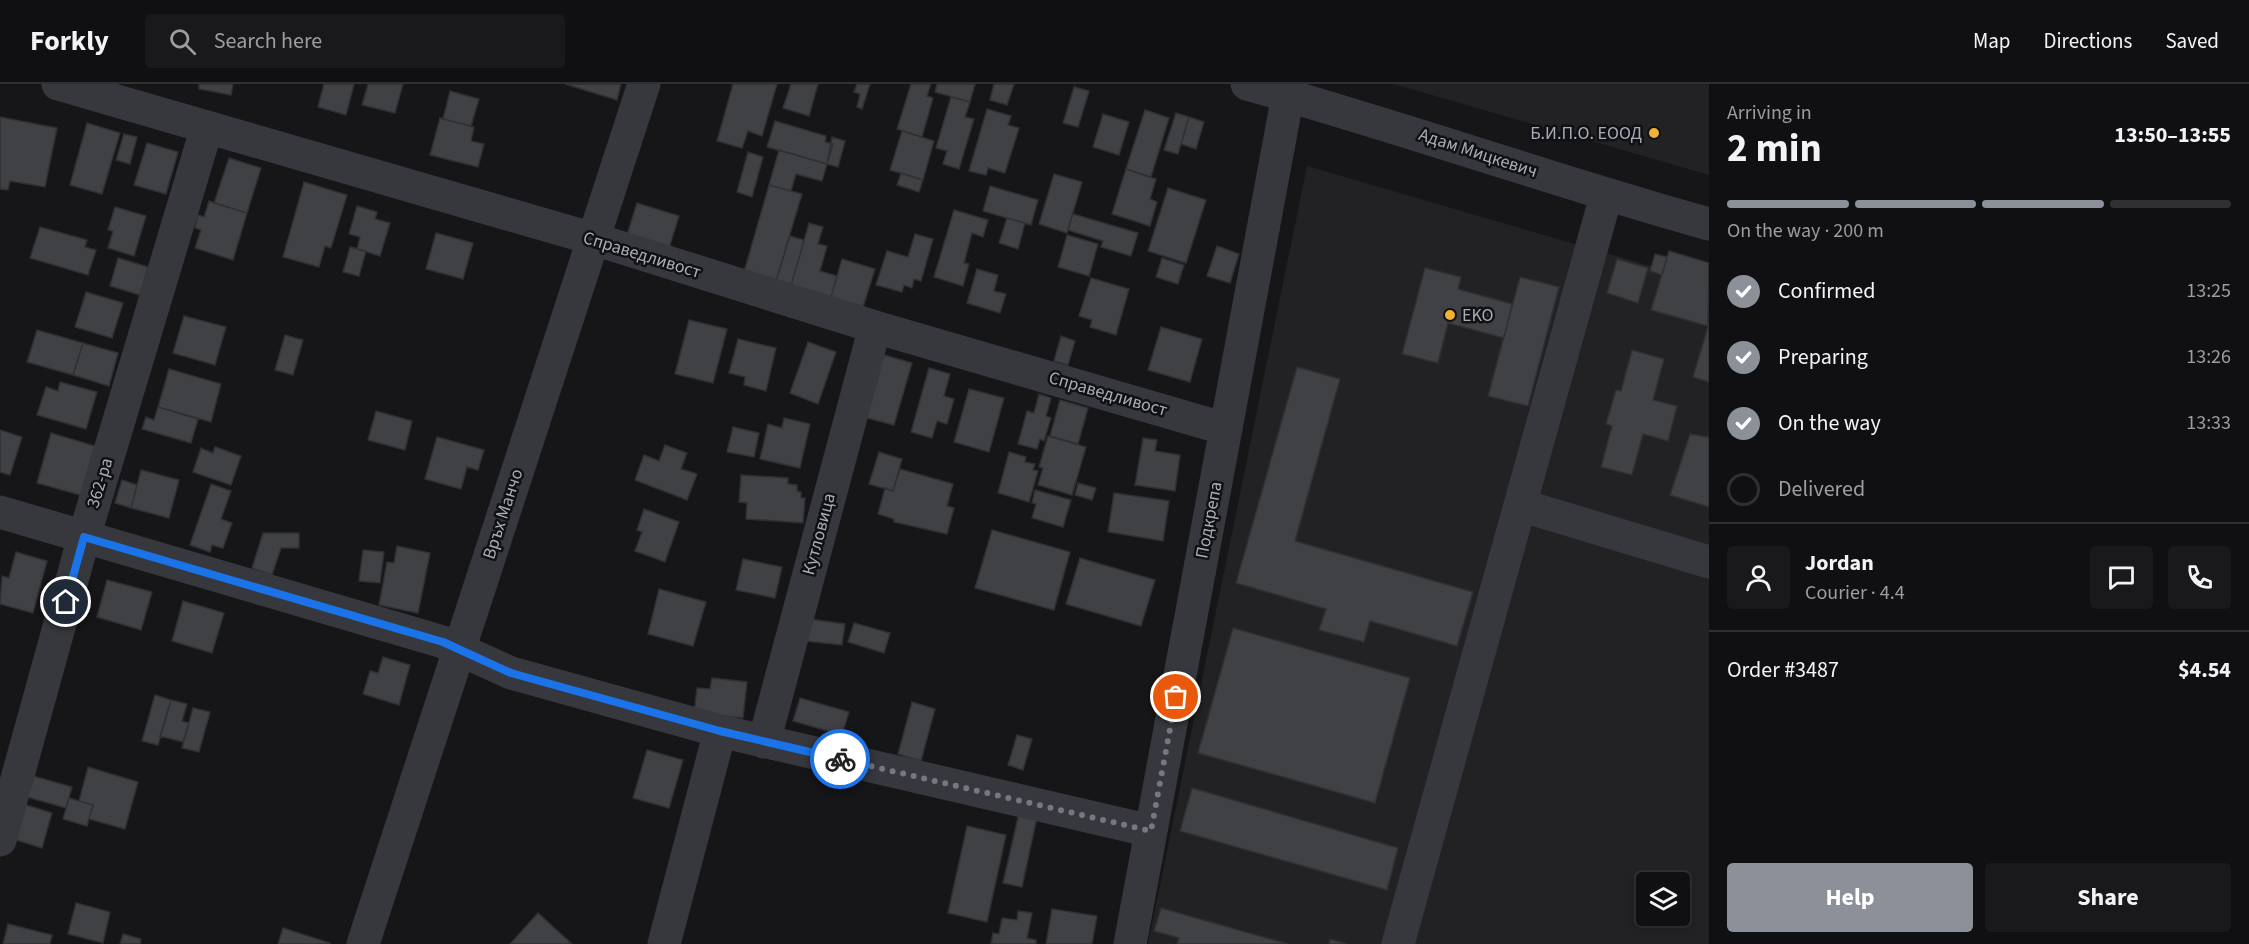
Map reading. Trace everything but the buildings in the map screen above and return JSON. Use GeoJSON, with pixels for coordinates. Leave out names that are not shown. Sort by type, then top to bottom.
{"type":"FeatureCollection","features":[{"type":"Feature","properties":{"kind":"street","name":"Справедливост"},"geometry":{"type":"LineString","coordinates":[[57,84],[594,239],[874,327],[1226,429]]}},
{"type":"Feature","properties":{"kind":"street","name":"Връх Манчо"},"geometry":{"type":"LineString","coordinates":[[363,944],[644,84]]}},
{"type":"Feature","properties":{"kind":"street","name":"Адам Мицкевич"},"geometry":{"type":"LineString","coordinates":[[1247,84],[1356,114],[1606,196],[1709,224]]}},
{"type":"Feature","properties":{"kind":"street","name":"Подкрепа"},"geometry":{"type":"LineString","coordinates":[[1130,944],[1288,95]]}},
{"type":"Feature","properties":{"kind":"street","name":"362-ра"},"geometry":{"type":"LineString","coordinates":[[0,840],[84,537],[207,127]]}},
{"type":"Feature","properties":{"kind":"street"},"geometry":{"type":"LineString","coordinates":[[1398,944],[1606,196]]}},
{"type":"Feature","properties":{"kind":"street","name":"Кутловица"},"geometry":{"type":"LineString","coordinates":[[764,742],[874,327]]}},
{"type":"Feature","properties":{"kind":"street"},"geometry":{"type":"LineString","coordinates":[[1520,505],[1709,562]]}},
{"type":"Feature","properties":{"kind":"street"},"geometry":{"type":"LineString","coordinates":[[0,512],[443,642],[511,673],[720,731],[1151,831]]}},
{"type":"Feature","properties":{"kind":"street"},"geometry":{"type":"LineString","coordinates":[[664,944],[720,731]]}},
{"type":"Feature","properties":{"kind":"shaded area"},"geometry":{"type":"Polygon","coordinates":[[[1394,84],[1709,84],[1709,175],[1394,84]]]}},
{"type":"Feature","properties":{"kind":"shaded area"},"geometry":{"type":"Polygon","coordinates":[[[1307,166],[1709,283],[1709,944],[1148,944],[1307,166]]]}},
{"type":"Feature","properties":{"kind":"way so far"},"geometry":{"type":"LineString","coordinates":[[840,759],[1151,831],[1176,697]]}},
{"type":"Feature","properties":{"kind":"place","name":"Б.И.П.О. ЕООД"},"geometry":{"type":"Point","coordinates":[1654,133]}},
{"type":"Feature","properties":{"kind":"place","name":"EKO"},"geometry":{"type":"Point","coordinates":[1450,315]}},
{"type":"Feature","properties":{"kind":"route"},"geometry":{"type":"LineString","coordinates":[[66,602],[84,537],[443,642],[511,673],[720,731],[840,759]]}}]}
